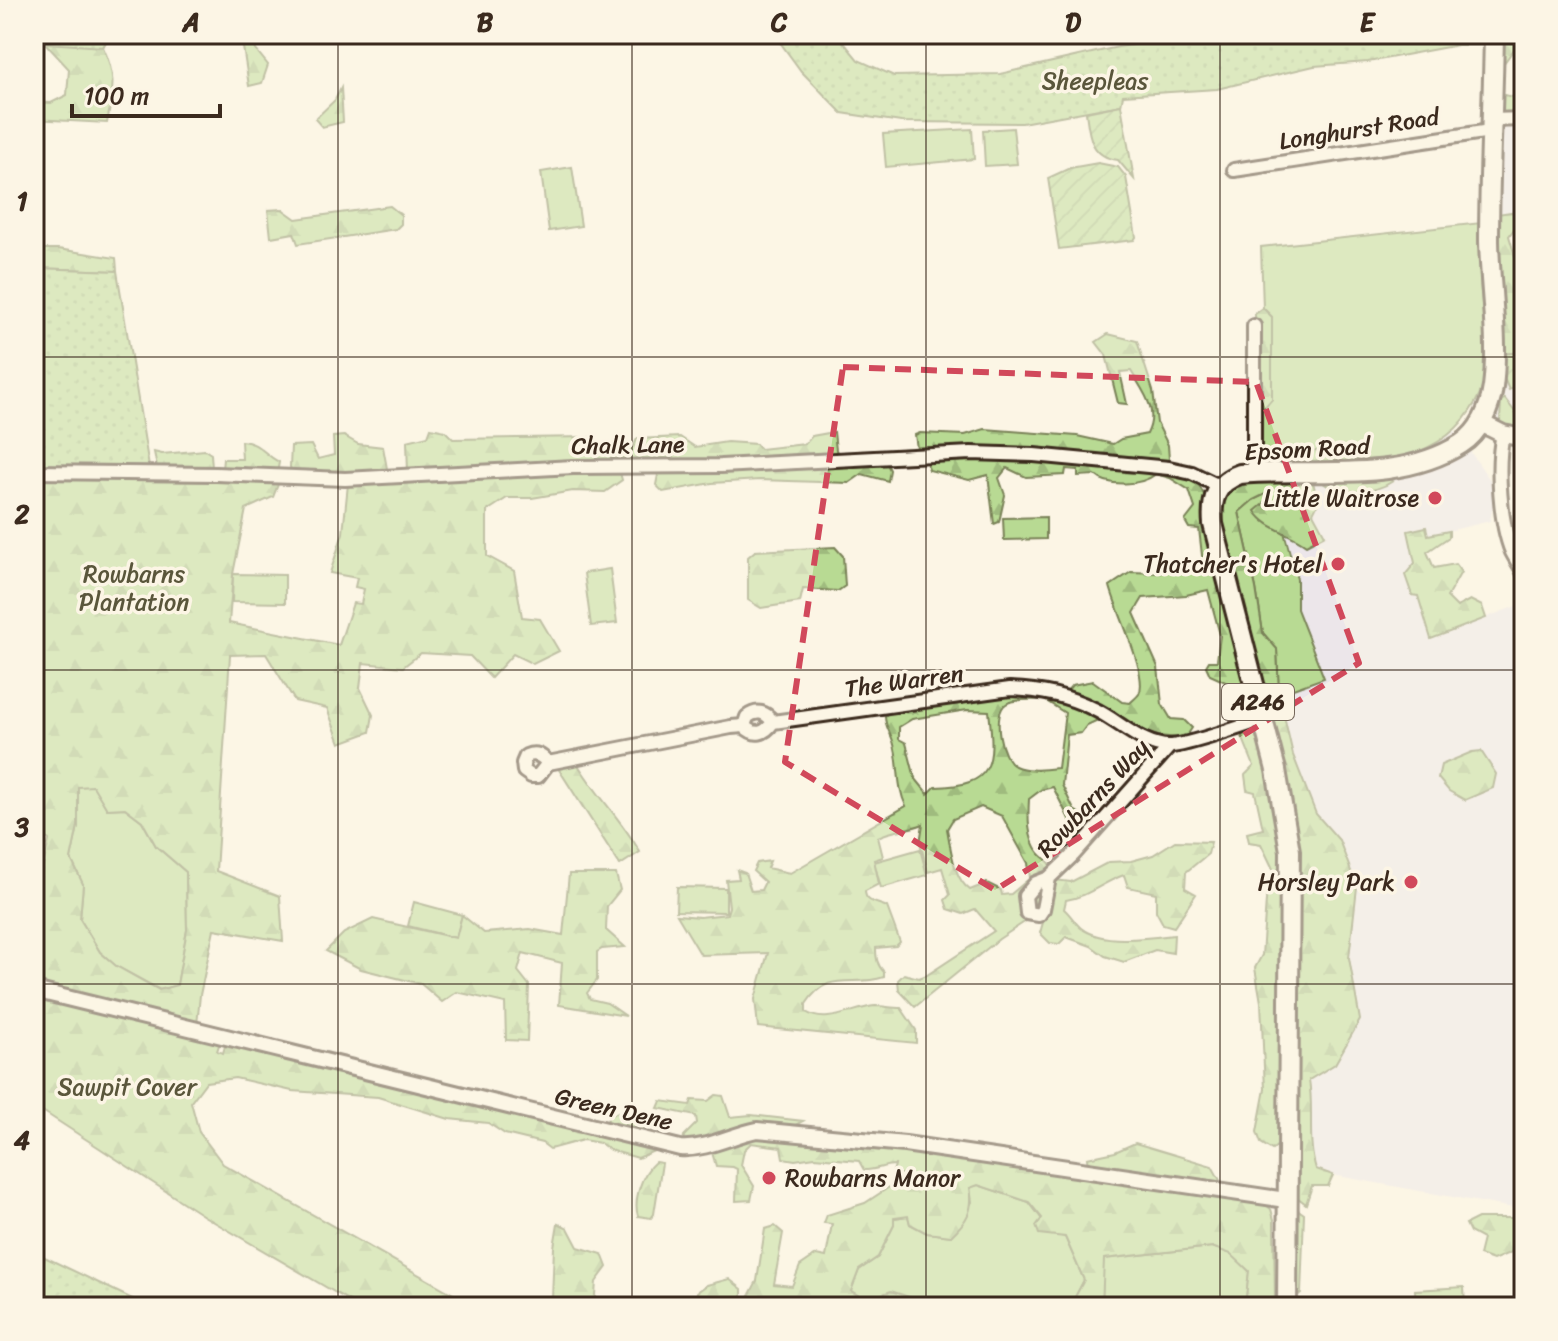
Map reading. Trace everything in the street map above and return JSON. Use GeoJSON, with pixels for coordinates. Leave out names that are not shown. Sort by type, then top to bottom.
{"type":"FeatureCollection","features":[{"type":"Feature","properties":{"kind":"main road"},"geometry":{"type":"LineString","coordinates":[[1494,34],[1490,125],[1494,363],[1489,404],[1481,423],[1503,434],[1524,438]]}},
{"type":"Feature","properties":{"kind":"main road","name":"Epsom Road"},"geometry":{"type":"LineString","coordinates":[[1286,1200],[1290,851],[1276,770],[1213,524],[1214,497],[1219,486],[1228,479],[1254,473],[1400,467],[1461,444],[1481,423]]}},
{"type":"Feature","properties":{"kind":"main road","name":"A246"},"geometry":{"type":"LineString","coordinates":[[1286,1200],[1287,1307]]}},
{"type":"Feature","properties":{"kind":"street","name":"Longhurst Road"},"geometry":{"type":"LineString","coordinates":[[1234,170],[1524,119]]}},
{"type":"Feature","properties":{"kind":"street"},"geometry":{"type":"LineString","coordinates":[[1254,326],[1254,473]]}},
{"type":"Feature","properties":{"kind":"street"},"geometry":{"type":"LineString","coordinates":[[1503,434],[1499,451],[1505,526],[1513,553],[1523,570]]}},
{"type":"Feature","properties":{"kind":"street","name":"Chalk Lane"},"geometry":{"type":"LineString","coordinates":[[34,472],[345,479],[573,467],[721,466],[971,453],[1034,455],[1169,468],[1192,473],[1219,486]]}},
{"type":"Feature","properties":{"kind":"street","name":"The Warren"},"geometry":{"type":"LineString","coordinates":[[548,763],[744,726],[759,734],[768,730],[773,722],[988,691],[1039,690],[1065,696],[1096,709],[1133,734],[1170,746]]}},
{"type":"Feature","properties":{"kind":"street"},"geometry":{"type":"LineString","coordinates":[[1170,746],[1263,720]]}},
{"type":"Feature","properties":{"kind":"street","name":"Rowbarns Way"},"geometry":{"type":"LineString","coordinates":[[1049,878],[1170,746]]}},
{"type":"Feature","properties":{"kind":"street","name":"Green Dene"},"geometry":{"type":"LineString","coordinates":[[34,990],[671,1146],[689,1149],[757,1130],[905,1144],[1286,1200]]}},
{"type":"Feature","properties":{"kind":"highlighted area"},"geometry":{"type":"Polygon","coordinates":[[[843,367],[1256,382],[1359,663],[995,890],[785,762],[843,367]]]}},
{"type":"Feature","properties":{"kind":"shaded area"},"geometry":{"type":"Polygon","coordinates":[[[1495,124],[1524,124],[1524,210],[1497,213],[1495,124]]]}},
{"type":"Feature","properties":{"kind":"shaded area"},"geometry":{"type":"Polygon","coordinates":[[[1524,352],[1524,433],[1505,427],[1473,407],[1485,377],[1524,352]]]}},
{"type":"Feature","properties":{"kind":"shaded area","name":"Horsley Park"},"geometry":{"type":"Polygon","coordinates":[[[1455,430],[1490,480],[1494,499],[1490,521],[1427,536],[1408,532],[1419,586],[1438,636],[1524,603],[1524,1210],[1333,1175],[1297,1162],[1298,850],[1286,772],[1242,615],[1223,498],[1330,465],[1398,458],[1427,450],[1455,430]]]}},
{"type":"Feature","properties":{"kind":"green space"},"geometry":{"type":"Polygon","coordinates":[[[34,34],[110,34],[103,47],[112,84],[107,123],[34,119],[34,102],[51,103],[67,95],[69,69],[45,43],[34,42],[34,34]]]}},
{"type":"Feature","properties":{"kind":"green space"},"geometry":{"type":"Polygon","coordinates":[[[34,34],[110,34],[103,47],[34,42],[34,34]]]}},
{"type":"Feature","properties":{"kind":"green space"},"geometry":{"type":"Polygon","coordinates":[[[241,34],[253,34],[256,50],[268,65],[262,83],[249,86],[241,34]]]}},
{"type":"Feature","properties":{"kind":"green space","name":"Sheepleas"},"geometry":{"type":"Polygon","coordinates":[[[774,34],[837,34],[858,60],[894,76],[1000,74],[1118,47],[1175,39],[1180,34],[1489,34],[1488,45],[1458,45],[1368,62],[1314,66],[1217,89],[1123,95],[1121,105],[1022,123],[901,122],[842,113],[801,71],[774,34]]]}},
{"type":"Feature","properties":{"kind":"green space"},"geometry":{"type":"Polygon","coordinates":[[[1499,34],[1524,34],[1524,45],[1517,45],[1504,63],[1502,83],[1499,34]]]}},
{"type":"Feature","properties":{"kind":"green space"},"geometry":{"type":"Polygon","coordinates":[[[341,88],[343,122],[322,127],[315,119],[335,100],[341,88]]]}},
{"type":"Feature","properties":{"kind":"green space"},"geometry":{"type":"Polygon","coordinates":[[[1498,93],[1524,104],[1524,116],[1502,116],[1497,109],[1498,93]]]}},
{"type":"Feature","properties":{"kind":"green space"},"geometry":{"type":"Polygon","coordinates":[[[1121,105],[1134,179],[1118,160],[1096,150],[1088,129],[1086,112],[1121,105]]]}},
{"type":"Feature","properties":{"kind":"green space"},"geometry":{"type":"Polygon","coordinates":[[[1013,128],[1017,164],[985,166],[983,130],[1013,128]]]}},
{"type":"Feature","properties":{"kind":"green space"},"geometry":{"type":"Polygon","coordinates":[[[972,129],[974,159],[886,167],[883,134],[972,129]]]}},
{"type":"Feature","properties":{"kind":"green space"},"geometry":{"type":"Polygon","coordinates":[[[1098,163],[1118,167],[1126,177],[1136,237],[1134,240],[1059,249],[1048,178],[1070,168],[1098,163]]]}},
{"type":"Feature","properties":{"kind":"green space"},"geometry":{"type":"Polygon","coordinates":[[[572,167],[581,226],[549,231],[541,172],[572,167]]]}},
{"type":"Feature","properties":{"kind":"green space"},"geometry":{"type":"Polygon","coordinates":[[[390,206],[401,215],[401,224],[396,229],[298,244],[294,233],[271,237],[268,210],[282,209],[296,219],[390,206]]]}},
{"type":"Feature","properties":{"kind":"green space"},"geometry":{"type":"Polygon","coordinates":[[[1524,210],[1524,226],[1514,229],[1509,236],[1515,256],[1524,267],[1524,352],[1502,354],[1497,214],[1524,210]]]}},
{"type":"Feature","properties":{"kind":"green space"},"geometry":{"type":"Polygon","coordinates":[[[1481,223],[1480,279],[1487,352],[1485,377],[1475,403],[1452,432],[1430,446],[1405,456],[1377,462],[1348,465],[1265,464],[1261,460],[1262,410],[1272,399],[1272,317],[1263,308],[1261,247],[1481,223]]]}},
{"type":"Feature","properties":{"kind":"green space"},"geometry":{"type":"Polygon","coordinates":[[[34,249],[58,249],[116,258],[117,271],[34,268],[34,249]]]}},
{"type":"Feature","properties":{"kind":"green space"},"geometry":{"type":"Polygon","coordinates":[[[34,268],[117,271],[149,467],[34,466],[34,268]]]}},
{"type":"Feature","properties":{"kind":"green space"},"geometry":{"type":"Polygon","coordinates":[[[1263,308],[1272,317],[1272,399],[1262,410],[1257,405],[1255,314],[1263,308]]]}},
{"type":"Feature","properties":{"kind":"green space"},"geometry":{"type":"Polygon","coordinates":[[[1108,334],[1137,341],[1153,391],[1157,423],[1168,445],[1169,459],[1164,463],[1021,449],[921,453],[917,448],[915,435],[920,433],[965,435],[985,429],[1077,436],[1113,444],[1121,439],[1147,434],[1151,409],[1131,371],[1120,372],[1127,404],[1118,403],[1106,355],[1096,342],[1108,334]]]}},
{"type":"Feature","properties":{"kind":"green space"},"geometry":{"type":"Polygon","coordinates":[[[1524,352],[1524,383],[1509,390],[1500,369],[1502,354],[1524,352]]]}},
{"type":"Feature","properties":{"kind":"green space"},"geometry":{"type":"Polygon","coordinates":[[[1505,399],[1515,412],[1523,433],[1500,422],[1501,400],[1505,399]]]}},
{"type":"Feature","properties":{"kind":"green space"},"geometry":{"type":"Polygon","coordinates":[[[431,428],[445,431],[453,439],[590,437],[601,448],[633,447],[637,439],[680,437],[695,447],[727,442],[756,444],[760,449],[805,444],[812,436],[834,432],[840,457],[408,473],[407,441],[428,436],[431,428]]]}},
{"type":"Feature","properties":{"kind":"green space"},"geometry":{"type":"Polygon","coordinates":[[[344,436],[358,444],[383,447],[388,474],[295,475],[290,467],[291,446],[311,445],[318,459],[334,455],[333,437],[344,436]]]}},
{"type":"Feature","properties":{"kind":"green space"},"geometry":{"type":"Polygon","coordinates":[[[241,441],[257,446],[279,462],[277,474],[222,469],[223,459],[242,459],[241,441]]]}},
{"type":"Feature","properties":{"kind":"green space"},"geometry":{"type":"Polygon","coordinates":[[[1334,448],[1343,463],[1265,464],[1261,460],[1334,448]]]}},
{"type":"Feature","properties":{"kind":"green space"},"geometry":{"type":"Polygon","coordinates":[[[205,450],[211,454],[212,468],[209,470],[160,470],[154,452],[162,454],[205,450]]]}},
{"type":"Feature","properties":{"kind":"green space"},"geometry":{"type":"Polygon","coordinates":[[[966,456],[1161,469],[1195,478],[1206,498],[1249,699],[1236,700],[1230,684],[1210,675],[1206,666],[1209,661],[1217,661],[1220,635],[1208,590],[1143,598],[1134,613],[1158,667],[1162,704],[1171,719],[1184,720],[1192,728],[1186,737],[1151,734],[1067,691],[1072,685],[1093,681],[1122,702],[1130,703],[1139,694],[1140,673],[1136,658],[1110,586],[1131,572],[1158,573],[1203,564],[1199,529],[1189,528],[1185,521],[1195,508],[1189,490],[1170,478],[1156,474],[1143,481],[1126,484],[1108,482],[1095,475],[1078,476],[1078,470],[1066,469],[1065,475],[1026,477],[1007,468],[999,478],[1005,495],[999,522],[994,524],[988,475],[969,480],[929,470],[927,463],[932,458],[966,456]]]}},
{"type":"Feature","properties":{"kind":"green space"},"geometry":{"type":"Polygon","coordinates":[[[886,462],[890,470],[888,481],[862,474],[849,483],[759,480],[712,483],[663,492],[656,485],[659,470],[886,462]]]}},
{"type":"Feature","properties":{"kind":"green space","name":"Rowbarns Plantation"},"geometry":{"type":"Polygon","coordinates":[[[619,469],[622,480],[605,492],[573,491],[532,498],[507,498],[487,511],[487,556],[514,571],[522,617],[540,619],[559,651],[533,664],[513,654],[491,678],[470,656],[421,653],[403,667],[363,663],[360,688],[373,715],[370,732],[340,743],[327,708],[295,701],[266,654],[230,655],[216,871],[280,896],[283,941],[214,929],[197,1025],[34,987],[34,923],[39,916],[37,891],[49,840],[34,827],[34,479],[279,482],[273,497],[246,509],[233,574],[229,623],[339,645],[353,603],[361,604],[364,589],[355,587],[357,578],[330,573],[343,533],[348,484],[619,469]],[[93,786],[78,787],[78,826],[71,859],[83,884],[80,919],[100,952],[116,966],[159,990],[177,985],[187,930],[186,872],[156,846],[142,821],[125,808],[107,809],[93,786]]]}},
{"type":"Feature","properties":{"kind":"green space"},"geometry":{"type":"Polygon","coordinates":[[[1384,476],[1393,481],[1366,491],[1345,491],[1318,480],[1384,476]]]}},
{"type":"Feature","properties":{"kind":"green space"},"geometry":{"type":"Polygon","coordinates":[[[1246,477],[1306,478],[1313,482],[1318,503],[1313,513],[1325,535],[1306,545],[1271,526],[1255,511],[1268,500],[1265,494],[1239,512],[1263,633],[1277,649],[1279,694],[1293,755],[1316,814],[1339,840],[1357,887],[1349,958],[1360,1020],[1335,1064],[1309,1080],[1313,1158],[1316,1169],[1333,1175],[1328,1186],[1312,1186],[1306,1204],[1297,1197],[1298,850],[1286,772],[1242,615],[1219,515],[1223,498],[1246,477]]]}},
{"type":"Feature","properties":{"kind":"green space"},"geometry":{"type":"Polygon","coordinates":[[[1266,494],[1277,528],[1284,532],[1297,579],[1297,609],[1324,678],[1279,694],[1277,650],[1263,633],[1239,512],[1266,494]]]}},
{"type":"Feature","properties":{"kind":"green space"},"geometry":{"type":"Polygon","coordinates":[[[1046,517],[1046,539],[1004,540],[1003,518],[1046,517]]]}},
{"type":"Feature","properties":{"kind":"green space"},"geometry":{"type":"Polygon","coordinates":[[[1426,527],[1428,535],[1449,531],[1449,537],[1427,552],[1434,568],[1455,564],[1461,572],[1447,597],[1457,607],[1470,600],[1482,606],[1486,618],[1431,639],[1418,596],[1412,595],[1405,575],[1415,563],[1408,531],[1426,527]]]}},
{"type":"Feature","properties":{"kind":"green space"},"geometry":{"type":"Polygon","coordinates":[[[835,547],[843,556],[845,586],[838,591],[803,589],[800,602],[761,608],[748,600],[748,557],[755,551],[835,547]]]}},
{"type":"Feature","properties":{"kind":"green space"},"geometry":{"type":"Polygon","coordinates":[[[610,569],[617,623],[591,626],[584,573],[610,569]]]}},
{"type":"Feature","properties":{"kind":"green space"},"geometry":{"type":"Polygon","coordinates":[[[233,574],[285,575],[285,603],[232,602],[233,574]]]}},
{"type":"Feature","properties":{"kind":"green space"},"geometry":{"type":"Polygon","coordinates":[[[1000,693],[1045,694],[1095,714],[1098,720],[1087,725],[1081,733],[1067,735],[1062,785],[1074,810],[1096,823],[1080,841],[1053,787],[1041,790],[1029,799],[1032,841],[1053,868],[1036,909],[1026,921],[915,1007],[899,990],[898,980],[904,974],[919,978],[927,975],[994,931],[975,909],[963,914],[948,909],[945,900],[950,895],[942,868],[928,872],[920,843],[923,824],[878,837],[883,857],[874,860],[879,884],[865,891],[869,900],[887,907],[900,942],[896,946],[876,948],[877,961],[884,977],[823,986],[806,1004],[806,1012],[831,1017],[867,1007],[901,1008],[916,1030],[916,1043],[758,1027],[755,999],[768,953],[701,955],[677,915],[700,917],[727,914],[726,880],[739,879],[737,870],[745,873],[751,891],[761,890],[765,882],[753,871],[757,863],[770,861],[767,868],[790,873],[906,806],[895,749],[885,720],[891,709],[1000,693]],[[1043,699],[1006,704],[999,716],[1005,755],[1020,768],[1058,768],[1065,713],[1043,699]],[[967,710],[912,719],[899,727],[899,739],[906,743],[915,778],[928,794],[935,787],[970,782],[987,768],[992,745],[989,711],[967,710]],[[981,807],[953,819],[947,829],[956,870],[970,890],[987,883],[1001,890],[1002,895],[1011,894],[1030,878],[1028,863],[1002,816],[981,807]]]}},
{"type":"Feature","properties":{"kind":"green space"},"geometry":{"type":"Polygon","coordinates":[[[1257,726],[1261,728],[1286,868],[1274,871],[1261,844],[1249,842],[1247,833],[1263,829],[1255,792],[1247,790],[1245,775],[1254,766],[1242,736],[1244,731],[1257,726]]]}},
{"type":"Feature","properties":{"kind":"green space"},"geometry":{"type":"Polygon","coordinates":[[[1481,751],[1496,774],[1493,788],[1465,800],[1449,791],[1438,778],[1441,765],[1481,751]]]}},
{"type":"Feature","properties":{"kind":"green space"},"geometry":{"type":"Polygon","coordinates":[[[577,763],[640,852],[620,865],[558,768],[577,763]]]}},
{"type":"Feature","properties":{"kind":"green space"},"geometry":{"type":"Polygon","coordinates":[[[77,786],[94,786],[107,809],[125,808],[142,821],[156,846],[186,872],[187,930],[177,985],[160,990],[116,966],[100,952],[80,919],[83,885],[71,859],[78,826],[77,786]]]}},
{"type":"Feature","properties":{"kind":"green space"},"geometry":{"type":"Polygon","coordinates":[[[1175,841],[1211,842],[1208,854],[1186,872],[1185,888],[1196,894],[1174,927],[1163,924],[1156,911],[1156,893],[1128,887],[1124,875],[1082,896],[1066,900],[1064,909],[1081,928],[1101,937],[1126,939],[1174,935],[1173,953],[1155,950],[1124,962],[1066,937],[1059,944],[1050,943],[1040,933],[1055,880],[1071,882],[1109,862],[1131,861],[1153,855],[1175,841]]]}},
{"type":"Feature","properties":{"kind":"green space"},"geometry":{"type":"Polygon","coordinates":[[[920,849],[927,875],[881,888],[874,862],[920,849]]]}},
{"type":"Feature","properties":{"kind":"green space"},"geometry":{"type":"Polygon","coordinates":[[[569,874],[616,874],[620,890],[607,906],[606,930],[625,947],[597,952],[597,980],[587,993],[590,999],[607,1003],[626,1016],[559,1005],[562,963],[523,953],[518,971],[529,985],[527,1041],[506,1040],[505,1003],[457,992],[442,1002],[421,984],[361,969],[326,951],[344,933],[373,919],[456,938],[462,915],[484,933],[530,929],[563,935],[569,874]]]}},
{"type":"Feature","properties":{"kind":"green space"},"geometry":{"type":"Polygon","coordinates":[[[1274,880],[1285,883],[1279,1144],[1272,1150],[1261,1143],[1257,1132],[1265,1089],[1261,1002],[1255,968],[1262,955],[1267,887],[1274,880]]]}},
{"type":"Feature","properties":{"kind":"green space"},"geometry":{"type":"Polygon","coordinates":[[[677,887],[726,888],[726,912],[676,911],[677,887]]]}},
{"type":"Feature","properties":{"kind":"green space"},"geometry":{"type":"Polygon","coordinates":[[[414,902],[462,915],[456,938],[408,926],[414,902]]]}},
{"type":"Feature","properties":{"kind":"green space","name":"Sawpit Cover"},"geometry":{"type":"Polygon","coordinates":[[[34,994],[220,1042],[217,1051],[223,1053],[226,1043],[656,1146],[656,1150],[638,1158],[610,1150],[600,1143],[583,1140],[550,1149],[542,1143],[505,1134],[488,1123],[449,1119],[378,1097],[292,1091],[235,1078],[206,1082],[191,1102],[199,1132],[223,1164],[476,1307],[360,1307],[204,1216],[41,1110],[34,1120],[34,994]]]}},
{"type":"Feature","properties":{"kind":"green space"},"geometry":{"type":"Polygon","coordinates":[[[716,1095],[723,1096],[730,1117],[751,1115],[803,1121],[788,1129],[683,1143],[684,1136],[697,1123],[696,1116],[658,1108],[661,1101],[690,1105],[692,1100],[708,1101],[716,1095]]]}},
{"type":"Feature","properties":{"kind":"green space"},"geometry":{"type":"Polygon","coordinates":[[[634,1106],[633,1112],[642,1114],[644,1134],[607,1126],[608,1116],[634,1106]]]}},
{"type":"Feature","properties":{"kind":"green space"},"geometry":{"type":"Polygon","coordinates":[[[758,1134],[946,1154],[1262,1202],[1271,1209],[1274,1220],[1275,1307],[1245,1307],[1249,1271],[1231,1254],[1212,1247],[1104,1259],[1102,1307],[1077,1307],[1074,1299],[1084,1280],[1065,1237],[1039,1234],[1036,1226],[1042,1218],[1029,1202],[978,1185],[970,1188],[968,1215],[951,1236],[927,1233],[910,1224],[908,1216],[894,1218],[894,1225],[878,1257],[859,1270],[851,1291],[866,1300],[891,1291],[932,1307],[753,1307],[748,1298],[757,1281],[765,1229],[775,1226],[783,1233],[774,1284],[792,1286],[800,1266],[816,1255],[826,1257],[832,1224],[824,1223],[827,1215],[865,1203],[891,1186],[920,1185],[917,1177],[893,1172],[895,1165],[864,1170],[859,1161],[815,1157],[795,1160],[783,1158],[781,1147],[751,1143],[744,1150],[741,1165],[754,1186],[751,1200],[736,1201],[737,1169],[716,1166],[711,1149],[758,1134]]]}},
{"type":"Feature","properties":{"kind":"green space"},"geometry":{"type":"Polygon","coordinates":[[[1135,1143],[1212,1166],[1222,1184],[1088,1166],[1087,1158],[1115,1152],[1135,1143]]]}},
{"type":"Feature","properties":{"kind":"green space"},"geometry":{"type":"Polygon","coordinates":[[[655,1162],[662,1163],[654,1214],[651,1218],[638,1216],[640,1187],[655,1162]]]}},
{"type":"Feature","properties":{"kind":"green space"},"geometry":{"type":"Polygon","coordinates":[[[978,1185],[1029,1202],[1053,1234],[1065,1237],[1084,1280],[1074,1299],[1077,1307],[932,1307],[927,1303],[866,1300],[851,1291],[859,1270],[878,1257],[894,1225],[894,1218],[908,1216],[910,1224],[927,1233],[951,1236],[972,1202],[970,1187],[978,1185]]]}},
{"type":"Feature","properties":{"kind":"green space"},"geometry":{"type":"Polygon","coordinates":[[[1297,1209],[1304,1214],[1301,1293],[1296,1297],[1295,1212],[1297,1209]]]}},
{"type":"Feature","properties":{"kind":"green space"},"geometry":{"type":"Polygon","coordinates":[[[1522,1209],[1524,1251],[1516,1250],[1493,1260],[1479,1255],[1483,1239],[1470,1232],[1466,1224],[1478,1218],[1517,1218],[1522,1209]]]}},
{"type":"Feature","properties":{"kind":"green space"},"geometry":{"type":"Polygon","coordinates":[[[558,1223],[568,1228],[578,1247],[602,1254],[607,1267],[596,1282],[594,1307],[554,1307],[554,1247],[558,1223]]]}},
{"type":"Feature","properties":{"kind":"green space"},"geometry":{"type":"Polygon","coordinates":[[[1212,1247],[1232,1254],[1249,1271],[1245,1307],[1102,1307],[1103,1259],[1212,1247]]]}},
{"type":"Feature","properties":{"kind":"green space"},"geometry":{"type":"Polygon","coordinates":[[[34,1252],[149,1307],[34,1307],[34,1252]]]}},
{"type":"Feature","properties":{"kind":"green space"},"geometry":{"type":"Polygon","coordinates":[[[729,1279],[742,1289],[742,1306],[695,1307],[697,1292],[707,1285],[729,1279]]]}},
{"type":"Feature","properties":{"kind":"green space"},"geometry":{"type":"Polygon","coordinates":[[[1464,1287],[1465,1307],[1416,1307],[1415,1290],[1464,1287]]]}},
{"type":"Feature","properties":{"kind":"place","name":"Little Waitrose"},"geometry":{"type":"Point","coordinates":[1435,498]}},
{"type":"Feature","properties":{"kind":"place","name":"Thatcher's Hotel"},"geometry":{"type":"Point","coordinates":[1338,564]}},
{"type":"Feature","properties":{"kind":"place","name":"Horsley Park"},"geometry":{"type":"Point","coordinates":[1411,882]}},
{"type":"Feature","properties":{"kind":"place","name":"Rowbarns Manor"},"geometry":{"type":"Point","coordinates":[769,1178]}}]}
